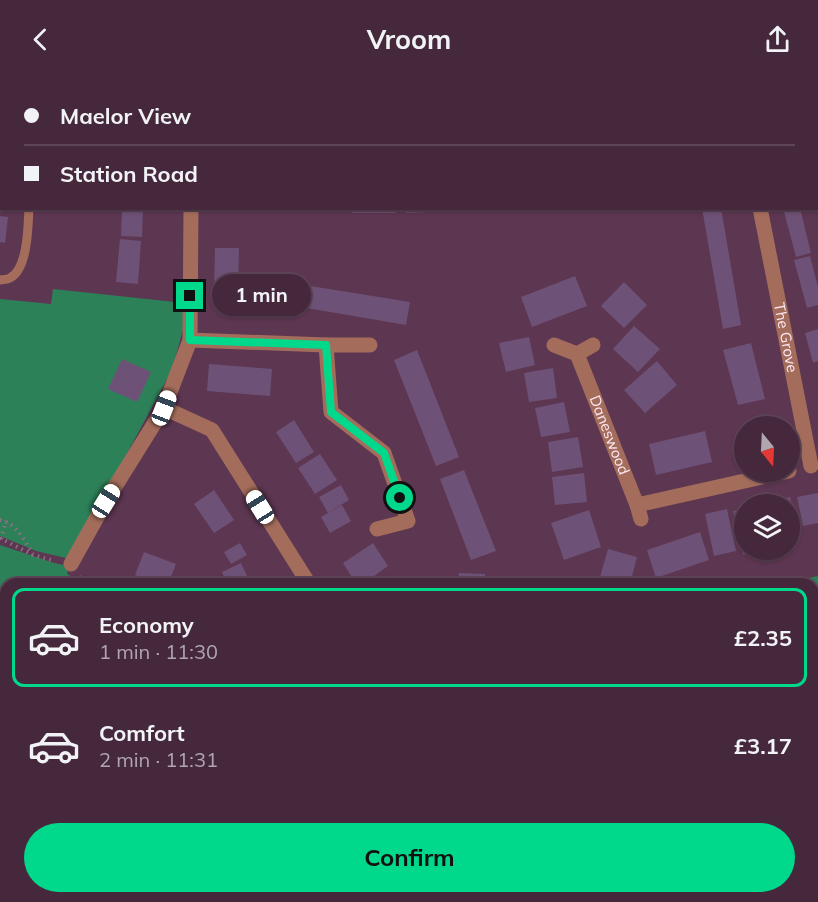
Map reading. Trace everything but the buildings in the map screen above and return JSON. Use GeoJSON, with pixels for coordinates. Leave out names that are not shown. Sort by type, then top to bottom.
{"type":"FeatureCollection","features":[{"type":"Feature","properties":{"kind":"street"},"geometry":{"type":"LineString","coordinates":[[71,564],[106,501],[164,408],[190,340],[191,210]]}},
{"type":"Feature","properties":{"kind":"street","name":"The Grove"},"geometry":{"type":"LineString","coordinates":[[760,210],[815,465]]}},
{"type":"Feature","properties":{"kind":"street"},"geometry":{"type":"LineString","coordinates":[[190,340],[370,345]]}},
{"type":"Feature","properties":{"kind":"street"},"geometry":{"type":"LineString","coordinates":[[326,345],[331,412],[384,453],[408,520],[377,528]]}},
{"type":"Feature","properties":{"kind":"street"},"geometry":{"type":"LineString","coordinates":[[554,345],[577,354],[593,345]]}},
{"type":"Feature","properties":{"kind":"street","name":"Daneswood"},"geometry":{"type":"LineString","coordinates":[[577,354],[639,512],[749,482]]}},
{"type":"Feature","properties":{"kind":"street"},"geometry":{"type":"LineString","coordinates":[[164,408],[212,430],[305,578]]}},
{"type":"Feature","properties":{"kind":"street"},"geometry":{"type":"LineString","coordinates":[[800,468],[815,465]]}},
{"type":"Feature","properties":{"kind":"lane"},"geometry":{"type":"LineString","coordinates":[[0,280],[10,278],[23,261],[29,210]]}},
{"type":"Feature","properties":{"kind":"path"},"geometry":{"type":"LineString","coordinates":[[0,520],[6,521],[17,530],[33,555]]}},
{"type":"Feature","properties":{"kind":"path"},"geometry":{"type":"LineString","coordinates":[[6,521],[1,538],[33,555],[71,564]]}},
{"type":"Feature","properties":{"kind":"green space"},"geometry":{"type":"Polygon","coordinates":[[[53,289],[175,302],[185,301],[184,326],[172,370],[70,559],[36,551],[0,536],[0,299],[51,304],[53,289]]]}},
{"type":"Feature","properties":{"kind":"green space"},"geometry":{"type":"Polygon","coordinates":[[[0,545],[69,566],[67,574],[74,578],[0,578],[0,545]]]}},
{"type":"Feature","properties":{"kind":"route"},"geometry":{"type":"LineString","coordinates":[[190,296],[190,340],[326,345],[331,412],[384,453],[400,498]]}}]}
